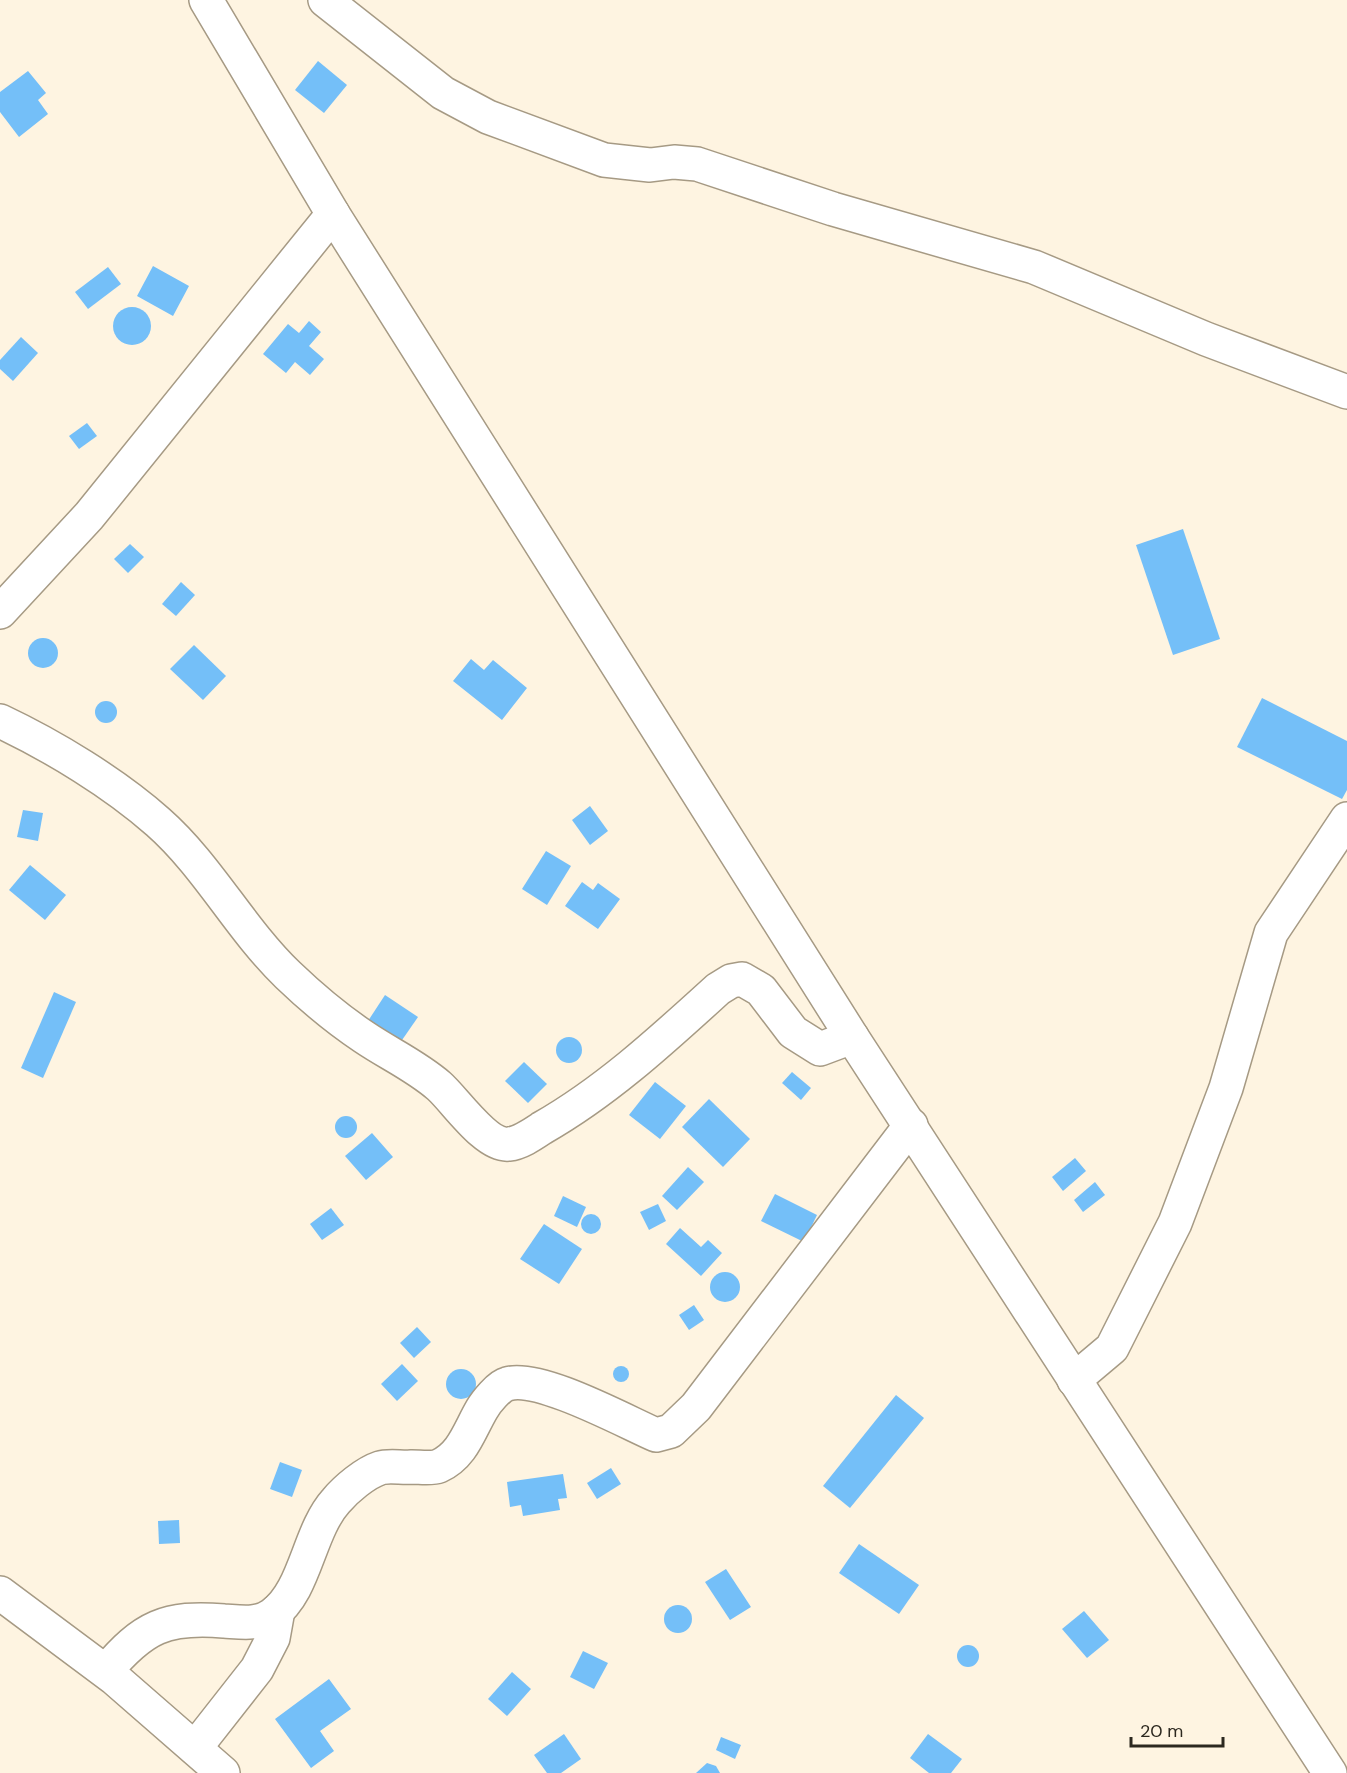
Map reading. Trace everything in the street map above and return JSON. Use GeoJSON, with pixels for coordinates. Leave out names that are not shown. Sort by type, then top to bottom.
{"type":"FeatureCollection","features":[{"type":"Feature","properties":{"kind":"street"},"geometry":{"type":"LineString","coordinates":[[206,0],[333,214],[852,1037],[1330,1773]]}},
{"type":"Feature","properties":{"kind":"street"},"geometry":{"type":"LineString","coordinates":[[325,0],[443,93],[488,117],[604,160],[650,165],[674,162],[697,164],[833,209],[1034,267],[1206,339],[1347,392]]}},
{"type":"Feature","properties":{"kind":"street"},"geometry":{"type":"LineString","coordinates":[[0,612],[89,516],[333,214]]}},
{"type":"Feature","properties":{"kind":"street"},"geometry":{"type":"LineString","coordinates":[[0,721],[99,778],[158,822],[207,876],[236,916],[287,974],[333,1015],[365,1038],[418,1069],[441,1087],[495,1142],[509,1144],[566,1115],[620,1074],[718,989],[731,981],[742,979],[761,990],[794,1032],[820,1049],[852,1037]]}},
{"type":"Feature","properties":{"kind":"street"},"geometry":{"type":"LineString","coordinates":[[1074,1380],[1112,1348],[1175,1223],[1226,1088],[1271,933],[1347,819]]}},
{"type":"Feature","properties":{"kind":"street"},"geometry":{"type":"LineString","coordinates":[[106,1671],[141,1635],[168,1622],[209,1620],[249,1623],[263,1620],[278,1610],[294,1586],[320,1524],[336,1501],[352,1486],[380,1468],[436,1467],[451,1459],[463,1447],[483,1407],[505,1384],[523,1382],[546,1387],[656,1435],[671,1431],[696,1407],[910,1125]]}},
{"type":"Feature","properties":{"kind":"street"},"geometry":{"type":"LineString","coordinates":[[0,1593],[106,1671],[223,1773]]}},
{"type":"Feature","properties":{"kind":"street"},"geometry":{"type":"LineString","coordinates":[[195,1748],[257,1669],[273,1638],[278,1610]]}},
{"type":"Feature","properties":{"kind":"building"},"geometry":{"type":"Polygon","coordinates":[[[318,61],[347,85],[324,113],[295,90],[318,61]]]}},
{"type":"Feature","properties":{"kind":"building"},"geometry":{"type":"Polygon","coordinates":[[[28,71],[46,93],[38,100],[48,114],[19,137],[0,112],[0,92],[28,71]]]}},
{"type":"Feature","properties":{"kind":"building"},"geometry":{"type":"Polygon","coordinates":[[[153,266],[189,286],[173,316],[137,296],[153,266]]]}},
{"type":"Feature","properties":{"kind":"building"},"geometry":{"type":"Polygon","coordinates":[[[108,267],[121,284],[88,309],[75,292],[108,267]]]}},
{"type":"Feature","properties":{"kind":"building"},"geometry":{"type":"Polygon","coordinates":[[[132,307],[139,308],[145,313],[150,319],[150,333],[145,339],[139,344],[132,345],[125,344],[119,339],[114,333],[113,326],[114,319],[119,313],[125,308],[132,307]]]}},
{"type":"Feature","properties":{"kind":"building"},"geometry":{"type":"Polygon","coordinates":[[[309,321],[321,332],[309,346],[324,359],[310,375],[295,362],[286,373],[263,354],[288,324],[299,333],[309,321]]]}},
{"type":"Feature","properties":{"kind":"building"},"geometry":{"type":"Polygon","coordinates":[[[21,337],[38,353],[13,381],[0,369],[0,360],[21,337]]]}},
{"type":"Feature","properties":{"kind":"building"},"geometry":{"type":"Polygon","coordinates":[[[87,423],[97,436],[79,449],[69,436],[87,423]]]}},
{"type":"Feature","properties":{"kind":"building"},"geometry":{"type":"Polygon","coordinates":[[[1183,529],[1220,639],[1173,655],[1136,545],[1183,529]]]}},
{"type":"Feature","properties":{"kind":"building"},"geometry":{"type":"Polygon","coordinates":[[[130,544],[144,557],[128,573],[114,559],[130,544]]]}},
{"type":"Feature","properties":{"kind":"building"},"geometry":{"type":"Polygon","coordinates":[[[181,582],[195,595],[176,616],[162,604],[181,582]]]}},
{"type":"Feature","properties":{"kind":"building"},"geometry":{"type":"Polygon","coordinates":[[[43,638],[54,642],[58,653],[54,664],[43,668],[32,664],[28,653],[32,642],[43,638]]]}},
{"type":"Feature","properties":{"kind":"building"},"geometry":{"type":"Polygon","coordinates":[[[194,645],[226,676],[203,700],[170,669],[194,645]]]}},
{"type":"Feature","properties":{"kind":"building"},"geometry":{"type":"Polygon","coordinates":[[[471,659],[484,670],[493,660],[527,688],[502,720],[453,681],[471,659]]]}},
{"type":"Feature","properties":{"kind":"building"},"geometry":{"type":"Polygon","coordinates":[[[1262,698],[1347,741],[1347,790],[1342,799],[1237,747],[1262,698]]]}},
{"type":"Feature","properties":{"kind":"building"},"geometry":{"type":"Polygon","coordinates":[[[102,701],[110,701],[117,708],[117,716],[110,723],[102,723],[95,716],[95,708],[102,701]]]}},
{"type":"Feature","properties":{"kind":"building"},"geometry":{"type":"Polygon","coordinates":[[[590,806],[608,831],[590,845],[572,820],[590,806]]]}},
{"type":"Feature","properties":{"kind":"building"},"geometry":{"type":"Polygon","coordinates":[[[23,810],[43,813],[38,841],[17,837],[23,810]]]}},
{"type":"Feature","properties":{"kind":"building"},"geometry":{"type":"Polygon","coordinates":[[[546,851],[571,866],[547,905],[522,889],[546,851]]]}},
{"type":"Feature","properties":{"kind":"building"},"geometry":{"type":"Polygon","coordinates":[[[30,865],[66,895],[45,920],[9,890],[30,865]]]}},
{"type":"Feature","properties":{"kind":"building"},"geometry":{"type":"Polygon","coordinates":[[[582,882],[593,890],[598,883],[620,899],[598,929],[565,906],[582,882]]]}},
{"type":"Feature","properties":{"kind":"building"},"geometry":{"type":"Polygon","coordinates":[[[54,992],[76,1002],[43,1078],[21,1068],[54,992]]]}},
{"type":"Feature","properties":{"kind":"building"},"geometry":{"type":"Polygon","coordinates":[[[385,995],[418,1017],[400,1043],[368,1021],[385,995]]]}},
{"type":"Feature","properties":{"kind":"building"},"geometry":{"type":"Polygon","coordinates":[[[569,1037],[578,1041],[582,1050],[578,1059],[569,1063],[560,1059],[556,1050],[560,1041],[569,1037]]]}},
{"type":"Feature","properties":{"kind":"building"},"geometry":{"type":"Polygon","coordinates":[[[524,1062],[547,1084],[528,1103],[505,1081],[524,1062]]]}},
{"type":"Feature","properties":{"kind":"building"},"geometry":{"type":"Polygon","coordinates":[[[792,1072],[811,1088],[801,1100],[782,1083],[792,1072]]]}},
{"type":"Feature","properties":{"kind":"building"},"geometry":{"type":"Polygon","coordinates":[[[655,1082],[686,1106],[660,1139],[629,1115],[655,1082]]]}},
{"type":"Feature","properties":{"kind":"building"},"geometry":{"type":"Polygon","coordinates":[[[709,1099],[750,1139],[723,1167],[682,1127],[709,1099]]]}},
{"type":"Feature","properties":{"kind":"building"},"geometry":{"type":"Polygon","coordinates":[[[346,1116],[354,1119],[357,1127],[354,1135],[346,1138],[338,1135],[335,1127],[338,1119],[346,1116]]]}},
{"type":"Feature","properties":{"kind":"building"},"geometry":{"type":"Polygon","coordinates":[[[372,1133],[393,1157],[366,1180],[345,1156],[372,1133]]]}},
{"type":"Feature","properties":{"kind":"building"},"geometry":{"type":"Polygon","coordinates":[[[1075,1158],[1086,1171],[1063,1191],[1052,1177],[1075,1158]]]}},
{"type":"Feature","properties":{"kind":"building"},"geometry":{"type":"Polygon","coordinates":[[[688,1167],[704,1182],[677,1210],[662,1196],[688,1167]]]}},
{"type":"Feature","properties":{"kind":"building"},"geometry":{"type":"Polygon","coordinates":[[[1095,1182],[1105,1195],[1083,1212],[1074,1200],[1095,1182]]]}},
{"type":"Feature","properties":{"kind":"building"},"geometry":{"type":"Polygon","coordinates":[[[775,1194],[817,1215],[804,1242],[761,1221],[775,1194]]]}},
{"type":"Feature","properties":{"kind":"building"},"geometry":{"type":"Polygon","coordinates":[[[563,1196],[586,1207],[577,1227],[554,1216],[563,1196]]]}},
{"type":"Feature","properties":{"kind":"building"},"geometry":{"type":"Polygon","coordinates":[[[658,1204],[666,1221],[649,1230],[640,1212],[658,1204]]]}},
{"type":"Feature","properties":{"kind":"building"},"geometry":{"type":"Polygon","coordinates":[[[331,1208],[344,1225],[322,1240],[310,1224],[331,1208]]]}},
{"type":"Feature","properties":{"kind":"building"},"geometry":{"type":"Polygon","coordinates":[[[587,1214],[595,1214],[601,1220],[601,1228],[595,1234],[587,1234],[581,1228],[581,1220],[587,1214]]]}},
{"type":"Feature","properties":{"kind":"building"},"geometry":{"type":"Polygon","coordinates":[[[544,1224],[582,1249],[559,1284],[520,1259],[544,1224]]]}},
{"type":"Feature","properties":{"kind":"building"},"geometry":{"type":"Polygon","coordinates":[[[680,1228],[701,1247],[708,1240],[722,1253],[701,1276],[666,1244],[680,1228]]]}},
{"type":"Feature","properties":{"kind":"building"},"geometry":{"type":"Polygon","coordinates":[[[725,1272],[731,1273],[739,1281],[739,1293],[731,1301],[725,1302],[719,1301],[711,1293],[710,1287],[711,1281],[719,1273],[725,1272]]]}},
{"type":"Feature","properties":{"kind":"building"},"geometry":{"type":"Polygon","coordinates":[[[694,1305],[704,1320],[689,1330],[679,1315],[694,1305]]]}},
{"type":"Feature","properties":{"kind":"building"},"geometry":{"type":"Polygon","coordinates":[[[417,1327],[431,1342],[414,1358],[400,1343],[417,1327]]]}},
{"type":"Feature","properties":{"kind":"building"},"geometry":{"type":"Polygon","coordinates":[[[402,1364],[418,1381],[397,1401],[381,1384],[402,1364]]]}},
{"type":"Feature","properties":{"kind":"building"},"geometry":{"type":"Polygon","coordinates":[[[621,1366],[627,1368],[629,1374],[627,1380],[621,1382],[615,1380],[613,1374],[615,1368],[621,1366]]]}},
{"type":"Feature","properties":{"kind":"building"},"geometry":{"type":"Polygon","coordinates":[[[461,1369],[467,1370],[475,1378],[475,1390],[467,1398],[461,1399],[455,1398],[447,1390],[446,1384],[447,1378],[455,1370],[461,1369]]]}},
{"type":"Feature","properties":{"kind":"building"},"geometry":{"type":"Polygon","coordinates":[[[896,1395],[924,1418],[850,1508],[823,1486],[896,1395]]]}},
{"type":"Feature","properties":{"kind":"building"},"geometry":{"type":"Polygon","coordinates":[[[280,1462],[302,1470],[292,1497],[270,1489],[280,1462]]]}},
{"type":"Feature","properties":{"kind":"building"},"geometry":{"type":"Polygon","coordinates":[[[611,1468],[621,1484],[597,1499],[587,1483],[611,1468]]]}},
{"type":"Feature","properties":{"kind":"building"},"geometry":{"type":"Polygon","coordinates":[[[563,1474],[567,1498],[558,1499],[560,1510],[523,1516],[521,1505],[510,1507],[507,1482],[563,1474]]]}},
{"type":"Feature","properties":{"kind":"building"},"geometry":{"type":"Polygon","coordinates":[[[179,1520],[180,1543],[159,1544],[158,1521],[179,1520]]]}},
{"type":"Feature","properties":{"kind":"building"},"geometry":{"type":"Polygon","coordinates":[[[859,1544],[919,1585],[899,1614],[839,1573],[859,1544]]]}},
{"type":"Feature","properties":{"kind":"building"},"geometry":{"type":"Polygon","coordinates":[[[726,1569],[751,1607],[730,1620],[705,1582],[726,1569]]]}},
{"type":"Feature","properties":{"kind":"building"},"geometry":{"type":"Polygon","coordinates":[[[678,1605],[688,1609],[692,1619],[688,1629],[678,1633],[668,1629],[664,1619],[668,1609],[678,1605]]]}},
{"type":"Feature","properties":{"kind":"building"},"geometry":{"type":"Polygon","coordinates":[[[1084,1611],[1109,1640],[1087,1658],[1062,1629],[1084,1611]]]}},
{"type":"Feature","properties":{"kind":"building"},"geometry":{"type":"Polygon","coordinates":[[[968,1645],[976,1648],[979,1656],[976,1664],[968,1667],[960,1664],[957,1656],[960,1648],[968,1645]]]}},
{"type":"Feature","properties":{"kind":"building"},"geometry":{"type":"Polygon","coordinates":[[[583,1651],[608,1663],[594,1689],[570,1677],[583,1651]]]}},
{"type":"Feature","properties":{"kind":"building"},"geometry":{"type":"Polygon","coordinates":[[[512,1672],[531,1689],[507,1716],[488,1699],[512,1672]]]}},
{"type":"Feature","properties":{"kind":"building"},"geometry":{"type":"Polygon","coordinates":[[[329,1679],[351,1709],[320,1731],[334,1751],[311,1768],[275,1719],[329,1679]]]}},
{"type":"Feature","properties":{"kind":"building"},"geometry":{"type":"Polygon","coordinates":[[[564,1734],[581,1759],[561,1773],[547,1773],[534,1755],[564,1734]]]}},
{"type":"Feature","properties":{"kind":"building"},"geometry":{"type":"Polygon","coordinates":[[[928,1734],[962,1759],[951,1773],[929,1773],[910,1758],[928,1734]]]}},
{"type":"Feature","properties":{"kind":"building"},"geometry":{"type":"Polygon","coordinates":[[[721,1737],[741,1745],[735,1759],[716,1750],[721,1737]]]}},
{"type":"Feature","properties":{"kind":"building"},"geometry":{"type":"Polygon","coordinates":[[[707,1763],[716,1766],[720,1773],[696,1773],[707,1763]]]}}]}
